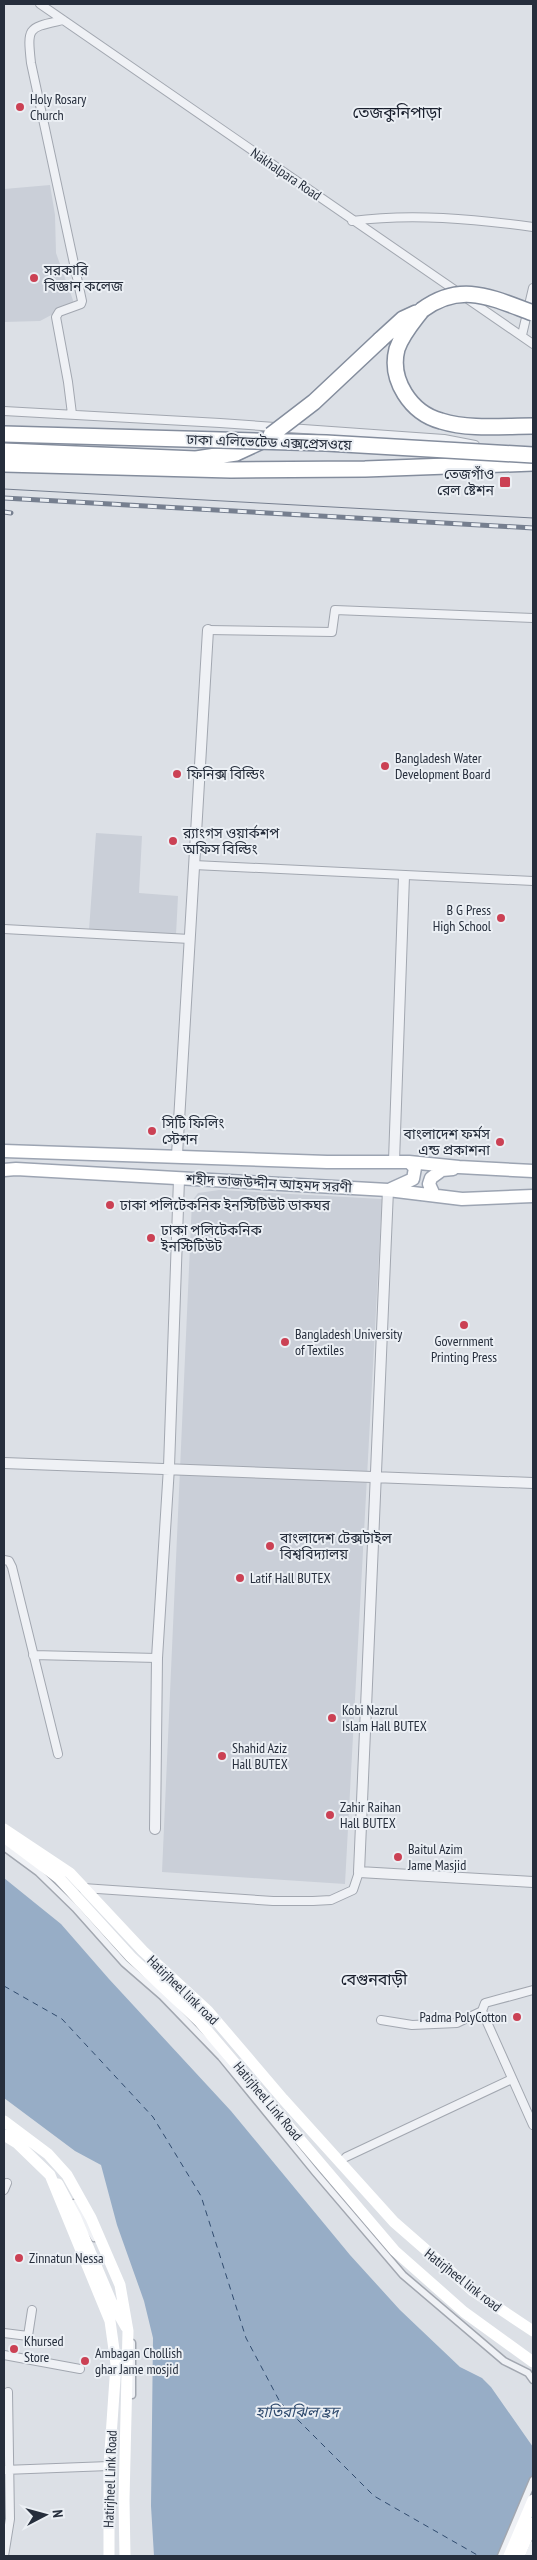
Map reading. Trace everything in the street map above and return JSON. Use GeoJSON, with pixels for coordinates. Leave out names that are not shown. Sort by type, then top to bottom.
{"type":"FeatureCollection","features":[{"type":"Feature","properties":{"kind":"highway"},"geometry":{"type":"LineString","coordinates":[[4,451],[196,459],[236,453],[276,432],[314,402],[403,319],[422,310],[436,300],[465,293],[479,294],[533,313]]}},
{"type":"Feature","properties":{"kind":"highway"},"geometry":{"type":"LineString","coordinates":[[422,310],[403,336],[397,350],[397,377],[407,397],[429,417],[442,422],[474,426],[528,426]]}},
{"type":"Feature","properties":{"kind":"highway","name":"ঢাকা এলিভেটেড এক্সপ্রেসওয়ে"},"geometry":{"type":"LineString","coordinates":[[4,434],[326,443],[533,456]]}},
{"type":"Feature","properties":{"kind":"highway"},"geometry":{"type":"LineString","coordinates":[[4,464],[231,470],[365,469],[533,463]]}},
{"type":"Feature","properties":{"kind":"main road","name":"শহীদ তাজউদ্দীন আহমদ সরণী"},"geometry":{"type":"LineString","coordinates":[[4,1151],[177,1155],[327,1162],[394,1161],[533,1171]]}},
{"type":"Feature","properties":{"kind":"main road"},"geometry":{"type":"LineString","coordinates":[[388,1190],[400,1187],[413,1178],[415,1168],[409,1162]]}},
{"type":"Feature","properties":{"kind":"main road"},"geometry":{"type":"LineString","coordinates":[[434,1195],[429,1184],[431,1178],[442,1170],[459,1167]]}},
{"type":"Feature","properties":{"kind":"main road","name":"শহীদ তাজউদ্দীন আহমদ সরণী"},"geometry":{"type":"LineString","coordinates":[[4,1170],[388,1190],[462,1199],[533,1196]]}},
{"type":"Feature","properties":{"kind":"main road","name":"Hatirjheel link road"},"geometry":{"type":"LineString","coordinates":[[4,1829],[62,1868],[143,1951],[208,2011],[282,2099],[394,2222],[426,2253],[473,2291],[529,2329]]}},
{"type":"Feature","properties":{"kind":"main road","name":"Hatirjheel Link Road"},"geometry":{"type":"LineString","coordinates":[[4,1837],[59,1878],[131,1957],[199,2021],[395,2250],[464,2312],[533,2362]]}},
{"type":"Feature","properties":{"kind":"main road"},"geometry":{"type":"LineString","coordinates":[[4,2121],[48,2154],[67,2175],[76,2188],[102,2240],[120,2285],[128,2331],[124,2500],[126,2556]]}},
{"type":"Feature","properties":{"kind":"main road","name":"Hatirjheel Link Road"},"geometry":{"type":"LineString","coordinates":[[4,2136],[17,2143],[50,2175],[106,2308],[114,2337],[116,2364],[109,2466],[109,2556]]}},
{"type":"Feature","properties":{"kind":"main road"},"geometry":{"type":"LineString","coordinates":[[50,2175],[63,2190],[111,2301],[128,2331]]}},
{"type":"Feature","properties":{"kind":"main road"},"geometry":{"type":"LineString","coordinates":[[509,2556],[533,2500]]}},
{"type":"Feature","properties":{"kind":"main road"},"geometry":{"type":"LineString","coordinates":[[519,2556],[533,2523]]}},
{"type":"Feature","properties":{"kind":"street","name":"Nakhalpara Road"},"geometry":{"type":"LineString","coordinates":[[40,4],[352,221],[533,344]]}},
{"type":"Feature","properties":{"kind":"street"},"geometry":{"type":"LineString","coordinates":[[62,20],[34,27],[30,32],[29,42],[31,62],[82,301],[81,304],[59,312],[56,317],[72,414]]}},
{"type":"Feature","properties":{"kind":"street"},"geometry":{"type":"LineString","coordinates":[[352,221],[390,216],[533,228]]}},
{"type":"Feature","properties":{"kind":"street"},"geometry":{"type":"LineString","coordinates":[[522,336],[533,288]]}},
{"type":"Feature","properties":{"kind":"street"},"geometry":{"type":"LineString","coordinates":[[4,411],[444,439],[533,456]]}},
{"type":"Feature","properties":{"kind":"street"},"geometry":{"type":"LineString","coordinates":[[177,1155],[208,630],[332,632],[335,610],[533,618]]}},
{"type":"Feature","properties":{"kind":"street"},"geometry":{"type":"LineString","coordinates":[[194,865],[533,881]]}},
{"type":"Feature","properties":{"kind":"street"},"geometry":{"type":"LineString","coordinates":[[394,1161],[404,876]]}},
{"type":"Feature","properties":{"kind":"street"},"geometry":{"type":"LineString","coordinates":[[4,929],[190,939]]}},
{"type":"Feature","properties":{"kind":"street"},"geometry":{"type":"LineString","coordinates":[[155,1828],[158,1658],[169,1467],[179,1179]]}},
{"type":"Feature","properties":{"kind":"street"},"geometry":{"type":"LineString","coordinates":[[83,1888],[273,1901],[331,1900],[353,1890],[359,1872],[388,1190]]}},
{"type":"Feature","properties":{"kind":"street"},"geometry":{"type":"LineString","coordinates":[[4,1463],[169,1467],[533,1483]]}},
{"type":"Feature","properties":{"kind":"street"},"geometry":{"type":"LineString","coordinates":[[4,1560],[9,1561],[12,1567],[58,1754]]}},
{"type":"Feature","properties":{"kind":"street"},"geometry":{"type":"LineString","coordinates":[[33,1655],[158,1658]]}},
{"type":"Feature","properties":{"kind":"street"},"geometry":{"type":"LineString","coordinates":[[4,1847],[38,1872],[69,1902],[124,1963],[162,1996],[220,2057],[403,2275],[504,2361],[528,2373],[533,2380]]}},
{"type":"Feature","properties":{"kind":"street"},"geometry":{"type":"LineString","coordinates":[[359,1872],[533,1882]]}},
{"type":"Feature","properties":{"kind":"street"},"geometry":{"type":"LineString","coordinates":[[381,2020],[412,2025],[457,2023],[482,2010],[485,2004],[533,1990]]}},
{"type":"Feature","properties":{"kind":"street"},"geometry":{"type":"LineString","coordinates":[[482,2010],[533,2125]]}},
{"type":"Feature","properties":{"kind":"street"},"geometry":{"type":"LineString","coordinates":[[346,2157],[512,2079]]}},
{"type":"Feature","properties":{"kind":"street"},"geometry":{"type":"LineString","coordinates":[[4,2136],[23,2148],[47,2169],[70,2196],[104,2258],[130,2321],[134,2352],[126,2556]]}},
{"type":"Feature","properties":{"kind":"street"},"geometry":{"type":"LineString","coordinates":[[4,2334],[28,2336],[32,2310]]}},
{"type":"Feature","properties":{"kind":"street"},"geometry":{"type":"LineString","coordinates":[[4,2355],[80,2369]]}},
{"type":"Feature","properties":{"kind":"street"},"geometry":{"type":"LineString","coordinates":[[4,2556],[10,2519],[7,2470],[8,2392]]}},
{"type":"Feature","properties":{"kind":"street"},"geometry":{"type":"LineString","coordinates":[[7,2470],[109,2466]]}},
{"type":"Feature","properties":{"kind":"street"},"geometry":{"type":"LineString","coordinates":[[502,2556],[533,2480]]}},
{"type":"Feature","properties":{"kind":"street"},"geometry":{"type":"LineString","coordinates":[[528,2556],[533,2544]]}},
{"type":"Feature","properties":{"kind":"shaded area","name":"সরকারি বিজ্ঞান কলেজ"},"geometry":{"type":"Polygon","coordinates":[[[50,185],[55,215],[56,253],[74,303],[40,321],[4,322],[4,189],[50,185]]]}},
{"type":"Feature","properties":{"kind":"shaded area"},"geometry":{"type":"Polygon","coordinates":[[[96,833],[142,836],[139,893],[178,896],[176,935],[89,930],[96,833]]]}},
{"type":"Feature","properties":{"kind":"shaded area","name":"বাংলাদেশ টেক্সটাইল বিশ্ববিদ্যালয়"},"geometry":{"type":"Polygon","coordinates":[[[219,1190],[382,1199],[345,1884],[162,1872],[192,1201],[198,1193],[219,1190]]]}},
{"type":"Feature","properties":{"kind":"water","name":"হাতিরঝিল হ্রদ"},"geometry":{"type":"Polygon","coordinates":[[[4,1878],[61,1924],[231,2111],[350,2255],[400,2310],[460,2367],[482,2378],[491,2387],[533,2447],[533,2556],[154,2556],[151,2506],[153,2338],[144,2301],[117,2225],[101,2165],[75,2151],[4,2098],[4,1878]]]}},
{"type":"Feature","properties":{"kind":"ferry route"},"geometry":{"type":"LineString","coordinates":[[4,1986],[62,2019],[153,2117],[201,2196],[246,2338],[280,2402],[374,2496],[479,2556]]}},
{"type":"Feature","properties":{"kind":"tram line"},"geometry":{"type":"LineString","coordinates":[[4,489],[533,518]]}},
{"type":"Feature","properties":{"kind":"railway"},"geometry":{"type":"LineString","coordinates":[[4,498],[533,528]]}},
{"type":"Feature","properties":{"kind":"railway"},"geometry":{"type":"LineString","coordinates":[[4,512],[11,513]]}},
{"type":"Feature","properties":{"kind":"place","name":"Holy Rosary Church"},"geometry":{"type":"Point","coordinates":[20,107]}},
{"type":"Feature","properties":{"kind":"place","name":"সরকারি বিজ্ঞান কলেজ"},"geometry":{"type":"Point","coordinates":[34,278]}},
{"type":"Feature","properties":{"kind":"place","name":"তেজগাঁও রেল ষ্টেশন"},"geometry":{"type":"Point","coordinates":[505,482]}},
{"type":"Feature","properties":{"kind":"place","name":"Bangladesh Water Development Board"},"geometry":{"type":"Point","coordinates":[385,766]}},
{"type":"Feature","properties":{"kind":"place","name":"ফিনিক্স বিল্ডিং"},"geometry":{"type":"Point","coordinates":[177,774]}},
{"type":"Feature","properties":{"kind":"place","name":"র‍্যাংগস ওয়ার্কশপ অফিস বিল্ডিং"},"geometry":{"type":"Point","coordinates":[173,841]}},
{"type":"Feature","properties":{"kind":"place","name":"B G Press High School"},"geometry":{"type":"Point","coordinates":[501,918]}},
{"type":"Feature","properties":{"kind":"place","name":"সিটি ফিলিং স্টেশন"},"geometry":{"type":"Point","coordinates":[152,1131]}},
{"type":"Feature","properties":{"kind":"place","name":"বাংলাদেশ ফর্মস এন্ড প্রকাশনা"},"geometry":{"type":"Point","coordinates":[500,1142]}},
{"type":"Feature","properties":{"kind":"place","name":"ঢাকা পলিটেকনিক ইনস্টিটিউট ডাকঘর"},"geometry":{"type":"Point","coordinates":[110,1205]}},
{"type":"Feature","properties":{"kind":"place","name":"ঢাকা পলিটেকনিক ইনস্টিটিউট"},"geometry":{"type":"Point","coordinates":[151,1238]}},
{"type":"Feature","properties":{"kind":"place","name":"Government Printing Press"},"geometry":{"type":"Point","coordinates":[464,1325]}},
{"type":"Feature","properties":{"kind":"place","name":"Bangladesh University of Textiles"},"geometry":{"type":"Point","coordinates":[285,1342]}},
{"type":"Feature","properties":{"kind":"place","name":"বাংলাদেশ টেক্সটাইল বিশ্ববিদ্যালয়"},"geometry":{"type":"Point","coordinates":[270,1546]}},
{"type":"Feature","properties":{"kind":"place","name":"Latif Hall BUTEX"},"geometry":{"type":"Point","coordinates":[240,1578]}},
{"type":"Feature","properties":{"kind":"place","name":"Kobi Nazrul Islam Hall BUTEX"},"geometry":{"type":"Point","coordinates":[332,1718]}},
{"type":"Feature","properties":{"kind":"place","name":"Shahid Aziz Hall BUTEX"},"geometry":{"type":"Point","coordinates":[222,1756]}},
{"type":"Feature","properties":{"kind":"place","name":"Zahir Raihan Hall BUTEX"},"geometry":{"type":"Point","coordinates":[330,1815]}},
{"type":"Feature","properties":{"kind":"place","name":"Baitul Azim Jame Masjid"},"geometry":{"type":"Point","coordinates":[398,1857]}},
{"type":"Feature","properties":{"kind":"place","name":"Padma PolyCotton"},"geometry":{"type":"Point","coordinates":[517,2017]}},
{"type":"Feature","properties":{"kind":"place","name":"Zinnatun Nessa"},"geometry":{"type":"Point","coordinates":[19,2258]}},
{"type":"Feature","properties":{"kind":"place","name":"Khursed Store"},"geometry":{"type":"Point","coordinates":[14,2349]}},
{"type":"Feature","properties":{"kind":"place","name":"Ambagan Chollish ghar Jame mosjid"},"geometry":{"type":"Point","coordinates":[85,2361]}},
{"type":"Feature","properties":{"kind":"district","name":"তেজকুনিপাড়া"},"geometry":{"type":"Point","coordinates":[397,112]}},
{"type":"Feature","properties":{"kind":"district","name":"বেগুনবাড়ী"},"geometry":{"type":"Point","coordinates":[374,1979]}}]}
